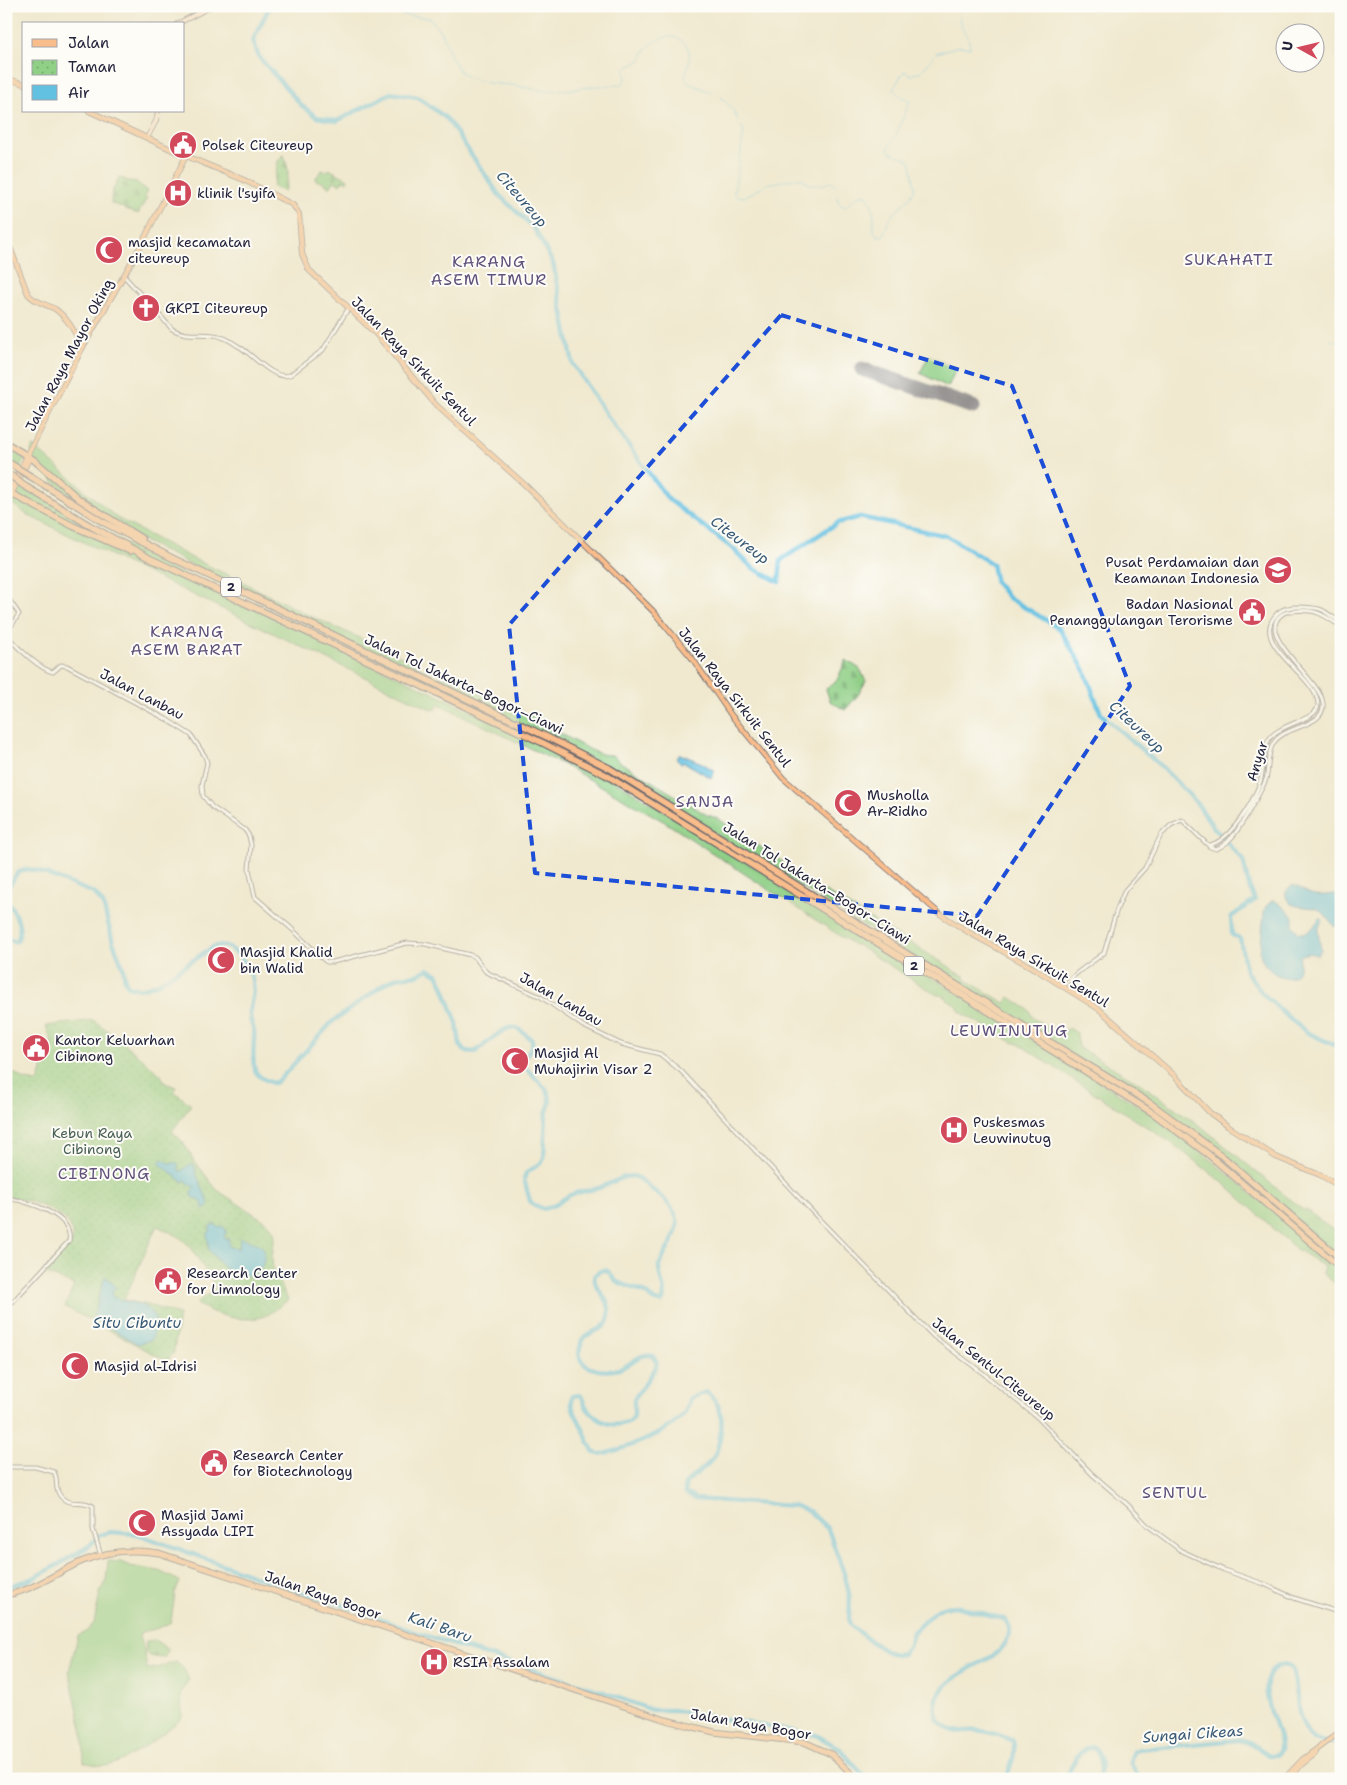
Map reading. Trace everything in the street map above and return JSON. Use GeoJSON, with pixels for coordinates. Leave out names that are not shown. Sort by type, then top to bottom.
{"type":"FeatureCollection","features":[{"type":"Feature","properties":{"kind":"highway"},"geometry":{"type":"LineString","coordinates":[[6,443],[31,455],[79,499],[153,548]]}},
{"type":"Feature","properties":{"kind":"highway","name":"Jalan Tol Jakarta–Bogor–Ciawi"},"geometry":{"type":"LineString","coordinates":[[6,461],[90,514],[153,548],[609,768],[963,989],[1136,1094],[1222,1156],[1341,1259]]}},
{"type":"Feature","properties":{"kind":"highway","name":"Jalan Tol Jakarta–Bogor–Ciawi"},"geometry":{"type":"LineString","coordinates":[[8,474],[89,525],[149,558],[543,743],[606,775],[1132,1099],[1209,1155],[1341,1268]]}},
{"type":"Feature","properties":{"kind":"highway"},"geometry":{"type":"LineString","coordinates":[[8,494],[102,539],[149,558]]}},
{"type":"Feature","properties":{"kind":"highway","name":"Jalan Raya Bogor"},"geometry":{"type":"LineString","coordinates":[[6,1597],[32,1588],[82,1561],[120,1552],[159,1553],[378,1629],[666,1722],[713,1735],[803,1745],[829,1756],[855,1779]]}},
{"type":"Feature","properties":{"kind":"highway","name":"Jalan Raya Bogor"},"geometry":{"type":"LineString","coordinates":[[6,1597],[33,1591],[84,1564],[120,1555],[158,1556],[231,1577]]}},
{"type":"Feature","properties":{"kind":"main road"},"geometry":{"type":"LineString","coordinates":[[181,22],[212,6]]}},
{"type":"Feature","properties":{"kind":"main road"},"geometry":{"type":"LineString","coordinates":[[6,78],[22,83]]}},
{"type":"Feature","properties":{"kind":"main road","name":"Jalan Raya Sirkuit Sentul"},"geometry":{"type":"LineString","coordinates":[[91,112],[179,153],[244,180],[293,205],[298,210],[300,218],[302,254],[305,263],[312,272],[374,333],[440,409],[525,485],[655,614],[692,658],[731,715],[787,782],[940,914],[1063,986],[1106,1015],[1174,1075],[1218,1120],[1276,1157],[1341,1187]]}},
{"type":"Feature","properties":{"kind":"main road"},"geometry":{"type":"LineString","coordinates":[[147,138],[156,121],[158,112]]}},
{"type":"Feature","properties":{"kind":"main road"},"geometry":{"type":"LineString","coordinates":[[179,153],[182,162]]}},
{"type":"Feature","properties":{"kind":"main road","name":"Jalan Raya Mayor Oking"},"geometry":{"type":"LineString","coordinates":[[6,505],[8,494],[31,455],[83,347],[124,276],[186,156]]}},
{"type":"Feature","properties":{"kind":"main road"},"geometry":{"type":"LineString","coordinates":[[6,237],[29,296],[53,308],[63,316],[83,347]]}},
{"type":"Feature","properties":{"kind":"main road"},"geometry":{"type":"LineString","coordinates":[[1284,1779],[1296,1765],[1341,1733]]}},
{"type":"Feature","properties":{"kind":"main road"},"geometry":{"type":"LineString","coordinates":[[1290,1779],[1315,1752]]}},
{"type":"Feature","properties":{"kind":"street"},"geometry":{"type":"LineString","coordinates":[[124,276],[172,329],[181,333],[212,335],[223,338],[244,349],[269,370],[285,376],[290,375],[323,350],[348,309]]}},
{"type":"Feature","properties":{"kind":"street","name":"Jalan Lanbau"},"geometry":{"type":"LineString","coordinates":[[6,595],[19,614],[11,626],[10,639],[20,650],[46,670],[53,672],[61,665],[64,665],[166,719],[191,735],[205,756],[207,763],[202,785],[203,796],[212,807],[245,830],[249,836],[249,869],[255,897],[324,960],[333,962],[407,943],[425,944],[470,955],[475,958],[486,972],[534,993],[583,1026],[602,1036]]}},
{"type":"Feature","properties":{"kind":"street"},"geometry":{"type":"LineString","coordinates":[[1286,610],[1316,612],[1341,622]]}},
{"type":"Feature","properties":{"kind":"street","name":"Anyar"},"geometry":{"type":"LineString","coordinates":[[1208,845],[1216,849],[1232,838],[1265,782],[1270,749],[1274,740],[1287,731],[1316,720],[1322,712],[1323,704],[1319,691],[1282,646],[1275,630],[1276,621],[1286,610]]}},
{"type":"Feature","properties":{"kind":"street","name":"Anyar"},"geometry":{"type":"LineString","coordinates":[[1208,845],[1214,844],[1230,833],[1259,784],[1265,750],[1269,740],[1280,729],[1313,715],[1318,710],[1318,701],[1315,693],[1278,650],[1270,632],[1272,620],[1278,613],[1286,610]]}},
{"type":"Feature","properties":{"kind":"street"},"geometry":{"type":"LineString","coordinates":[[1325,614],[1341,626]]}},
{"type":"Feature","properties":{"kind":"street"},"geometry":{"type":"LineString","coordinates":[[1289,663],[1293,660]]}},
{"type":"Feature","properties":{"kind":"street"},"geometry":{"type":"LineString","coordinates":[[1063,986],[1077,972],[1104,953],[1124,890],[1145,868],[1166,829],[1182,820],[1208,845]]}},
{"type":"Feature","properties":{"kind":"street","name":"Jalan Sentul-Citeureup"},"geometry":{"type":"LineString","coordinates":[[602,1036],[627,1046],[660,1054],[672,1062],[864,1266],[933,1336],[1037,1417],[1092,1474],[1128,1505],[1146,1525],[1180,1550],[1224,1570],[1264,1584],[1294,1598],[1341,1613]]}},
{"type":"Feature","properties":{"kind":"street"},"geometry":{"type":"LineString","coordinates":[[6,1198],[44,1208],[59,1219],[70,1234],[69,1241],[6,1309]]}},
{"type":"Feature","properties":{"kind":"street"},"geometry":{"type":"LineString","coordinates":[[6,1467],[36,1467],[54,1472],[57,1478],[58,1489],[64,1500],[67,1502],[85,1502],[93,1506],[94,1533],[101,1556]]}},
{"type":"Feature","properties":{"kind":"highlighted area"},"geometry":{"type":"Polygon","coordinates":[[[781,315],[1012,386],[1130,686],[977,916],[535,873],[509,625],[781,315]]]}},
{"type":"Feature","properties":{"kind":"green space"},"geometry":{"type":"Polygon","coordinates":[[[283,155],[288,173],[284,192],[273,187],[278,161],[283,155]]]}},
{"type":"Feature","properties":{"kind":"green space"},"geometry":{"type":"Polygon","coordinates":[[[329,169],[348,179],[347,182],[343,180],[340,184],[334,181],[330,188],[320,180],[319,182],[315,179],[322,170],[327,172],[329,169]]]}},
{"type":"Feature","properties":{"kind":"green space"},"geometry":{"type":"Polygon","coordinates":[[[119,177],[131,182],[135,181],[147,191],[145,196],[147,198],[138,214],[111,203],[112,192],[119,177]]]}},
{"type":"Feature","properties":{"kind":"green space"},"geometry":{"type":"Polygon","coordinates":[[[929,355],[956,369],[948,387],[920,373],[929,355]]]}},
{"type":"Feature","properties":{"kind":"green space"},"geometry":{"type":"Polygon","coordinates":[[[6,443],[27,455],[19,470],[6,461],[6,443]]]}},
{"type":"Feature","properties":{"kind":"green space"},"geometry":{"type":"Polygon","coordinates":[[[33,446],[117,518],[192,558],[304,613],[407,659],[435,677],[448,677],[538,719],[586,748],[605,755],[613,755],[620,762],[707,815],[717,818],[783,862],[782,866],[950,967],[955,972],[965,976],[966,980],[1005,1003],[1010,997],[1029,1010],[1033,1018],[1052,1029],[1058,1025],[1065,1030],[1069,1028],[1077,1033],[1078,1047],[1138,1082],[1202,1127],[1304,1211],[1305,1209],[1341,1236],[1341,1259],[1222,1156],[1150,1103],[609,768],[346,642],[84,511],[30,458],[34,459],[31,450],[33,446]]]}},
{"type":"Feature","properties":{"kind":"green space"},"geometry":{"type":"Polygon","coordinates":[[[23,485],[149,558],[606,775],[1165,1122],[1341,1268],[1341,1288],[1322,1273],[1324,1266],[1296,1249],[1227,1186],[1173,1144],[1017,1043],[960,1012],[957,1006],[948,999],[937,995],[857,945],[854,945],[665,822],[564,765],[439,704],[435,710],[431,709],[29,516],[8,501],[11,495],[23,485]]]}},
{"type":"Feature","properties":{"kind":"green space"},"geometry":{"type":"Polygon","coordinates":[[[846,660],[860,669],[866,681],[858,695],[845,710],[830,701],[826,689],[837,680],[846,660]]]}},
{"type":"Feature","properties":{"kind":"green space","name":"Kebun Raya Cibinong"},"geometry":{"type":"Polygon","coordinates":[[[93,1020],[117,1037],[161,1075],[165,1083],[176,1087],[174,1091],[191,1105],[172,1131],[183,1142],[193,1159],[217,1190],[268,1223],[275,1232],[272,1259],[273,1269],[288,1300],[269,1314],[251,1319],[242,1319],[213,1312],[197,1304],[216,1288],[191,1247],[178,1236],[157,1226],[124,1300],[179,1315],[174,1352],[167,1361],[65,1307],[74,1285],[42,1272],[72,1242],[72,1232],[60,1215],[50,1209],[6,1196],[6,1075],[14,1073],[26,1080],[38,1082],[42,1071],[41,1059],[47,1048],[52,1047],[46,1026],[93,1020]]]}},
{"type":"Feature","properties":{"kind":"green space"},"geometry":{"type":"Polygon","coordinates":[[[212,1453],[218,1455],[220,1461],[218,1467],[212,1469],[206,1467],[204,1461],[206,1455],[212,1453]]]}},
{"type":"Feature","properties":{"kind":"green space"},"geometry":{"type":"Polygon","coordinates":[[[108,1561],[121,1562],[130,1566],[159,1571],[180,1581],[175,1593],[171,1622],[159,1628],[142,1632],[139,1637],[144,1650],[147,1669],[176,1662],[184,1669],[189,1680],[181,1693],[182,1718],[132,1755],[111,1765],[98,1766],[84,1762],[83,1734],[69,1671],[78,1636],[87,1631],[94,1623],[100,1593],[106,1580],[108,1561]]]}},
{"type":"Feature","properties":{"kind":"green space"},"geometry":{"type":"Polygon","coordinates":[[[154,1640],[169,1649],[164,1658],[151,1656],[147,1653],[146,1641],[154,1640]]]}},
{"type":"Feature","properties":{"kind":"water"},"geometry":{"type":"Polygon","coordinates":[[[680,754],[702,763],[715,771],[711,778],[684,762],[681,764],[676,759],[680,754]]]}},
{"type":"Feature","properties":{"kind":"water"},"geometry":{"type":"Polygon","coordinates":[[[1293,885],[1314,895],[1336,894],[1341,897],[1341,925],[1334,926],[1320,910],[1293,905],[1289,902],[1286,898],[1286,891],[1293,885]]]}},
{"type":"Feature","properties":{"kind":"water"},"geometry":{"type":"Polygon","coordinates":[[[1273,900],[1292,915],[1293,926],[1299,933],[1310,931],[1320,917],[1322,920],[1318,931],[1321,950],[1317,955],[1308,953],[1300,956],[1298,972],[1292,977],[1280,976],[1273,972],[1262,960],[1260,953],[1264,911],[1266,906],[1273,900]]]}},
{"type":"Feature","properties":{"kind":"water"},"geometry":{"type":"Polygon","coordinates":[[[162,1159],[169,1163],[178,1163],[179,1171],[194,1164],[197,1176],[209,1203],[207,1209],[203,1209],[202,1202],[192,1197],[191,1194],[194,1186],[189,1185],[186,1180],[183,1182],[159,1163],[162,1159]]]}},
{"type":"Feature","properties":{"kind":"water"},"geometry":{"type":"Polygon","coordinates":[[[215,1224],[219,1228],[223,1226],[227,1233],[224,1234],[225,1239],[229,1239],[229,1247],[239,1248],[240,1238],[259,1244],[264,1249],[264,1261],[257,1272],[244,1276],[233,1275],[223,1267],[209,1250],[207,1234],[210,1232],[210,1226],[215,1224]]]}},
{"type":"Feature","properties":{"kind":"water","name":"Situ Cibuntu"},"geometry":{"type":"Polygon","coordinates":[[[105,1276],[116,1287],[112,1291],[113,1297],[141,1305],[151,1312],[157,1326],[151,1340],[138,1344],[93,1318],[105,1276]]]}},
{"type":"Feature","properties":{"kind":"waterway","name":"Citeureup"},"geometry":{"type":"LineString","coordinates":[[270,6],[253,40],[259,57],[301,105],[317,117],[337,121],[391,93],[418,97],[447,119],[499,195],[534,228],[553,263],[573,364],[610,420],[668,499],[732,548],[753,568],[779,582],[781,560],[837,523],[860,517],[947,536],[992,564],[996,583],[1009,598],[1059,628],[1084,669],[1101,714],[1163,768],[1196,802],[1214,828],[1243,860],[1249,886],[1255,900],[1231,917],[1232,935],[1240,938],[1246,971],[1262,993],[1290,1019],[1308,1033],[1341,1048]]}},
{"type":"Feature","properties":{"kind":"waterway"},"geometry":{"type":"LineString","coordinates":[[385,6],[403,15],[430,18],[443,35],[451,57],[461,73],[470,78],[488,83],[544,91],[622,85],[626,78],[625,69],[639,61],[645,51],[657,40],[672,37],[682,41],[688,48],[690,57],[685,76],[688,83],[716,94]]}},
{"type":"Feature","properties":{"kind":"waterway"},"geometry":{"type":"LineString","coordinates":[[837,197],[839,204],[846,207],[855,197],[866,194],[874,216],[874,231],[878,236],[883,236],[889,219],[910,197],[915,189],[911,163],[908,159],[891,153],[888,148],[897,133],[910,101],[900,96],[893,89],[904,71],[911,75],[922,71],[936,53],[959,46],[970,48],[969,40],[961,25],[957,6]]}},
{"type":"Feature","properties":{"kind":"waterway"},"geometry":{"type":"LineString","coordinates":[[721,97],[733,110],[738,120]]}},
{"type":"Feature","properties":{"kind":"waterway"},"geometry":{"type":"LineString","coordinates":[[741,126],[744,131],[734,193],[736,196],[744,197],[768,184],[798,178],[803,179],[809,184],[822,185],[831,182],[836,186]]}},
{"type":"Feature","properties":{"kind":"waterway"},"geometry":{"type":"LineString","coordinates":[[1330,341],[1341,340]]}},
{"type":"Feature","properties":{"kind":"waterway","name":"Sungai Cikeas"},"geometry":{"type":"LineString","coordinates":[[6,891],[17,873],[27,869],[38,871],[94,893],[103,904],[113,942],[128,986],[140,989],[157,984],[213,947],[228,947],[234,951],[245,963],[252,978],[253,993],[250,1020],[254,1031],[253,1061],[255,1070],[262,1078],[273,1083],[283,1076],[332,1022],[395,978],[417,975],[428,969],[437,974],[442,983],[457,1023],[460,1045],[465,1051],[475,1052],[500,1032],[511,1028],[520,1030],[532,1040],[523,1065],[546,1089],[550,1102],[546,1114],[544,1158],[541,1163],[526,1173],[524,1179],[530,1201],[544,1209],[576,1193],[599,1188],[624,1177],[634,1176],[669,1205],[675,1214],[677,1222],[674,1237],[659,1266],[664,1293],[662,1302],[655,1301],[642,1291],[619,1283],[605,1270],[595,1275],[596,1286],[608,1306],[608,1320],[602,1327],[585,1337],[580,1348],[582,1361],[586,1365],[598,1370],[619,1369],[639,1357],[648,1355],[653,1356],[657,1362],[655,1369],[634,1399],[634,1416],[627,1423],[616,1425],[600,1420],[588,1409],[580,1395],[572,1396],[571,1400],[574,1411],[593,1451],[600,1454],[616,1451],[636,1444],[660,1432],[683,1415],[690,1398],[706,1392],[714,1400],[720,1411],[721,1428],[719,1441],[716,1453],[711,1461],[685,1484],[685,1493],[695,1499],[795,1506],[809,1511],[828,1529],[845,1576],[850,1598],[850,1625],[870,1641],[895,1655],[903,1654],[910,1644],[913,1632],[934,1612],[943,1607],[955,1606],[1004,1619],[1009,1628],[1009,1633],[1002,1648],[994,1655],[952,1680],[938,1697],[935,1708],[938,1720],[950,1729],[959,1732],[975,1730],[986,1732],[1013,1741],[1013,1757],[1007,1779]]}},
{"type":"Feature","properties":{"kind":"waterway","name":"Sungai Cikeas"},"geometry":{"type":"LineString","coordinates":[[6,898],[15,913],[20,930],[17,941],[6,938]]}},
{"type":"Feature","properties":{"kind":"waterway","name":"Kali Baru"},"geometry":{"type":"LineString","coordinates":[[6,1587],[32,1579],[89,1546],[100,1535],[110,1532],[137,1534],[291,1589],[352,1608],[417,1633],[603,1692],[652,1710],[673,1710],[816,1735],[839,1748],[867,1779]]}},
{"type":"Feature","properties":{"kind":"waterway","name":"Sungai Cikeas"},"geometry":{"type":"LineString","coordinates":[[1139,1779],[1130,1761],[1134,1751],[1139,1749],[1237,1740],[1249,1742],[1269,1755],[1276,1755],[1280,1750],[1280,1743],[1268,1701],[1267,1680],[1271,1672],[1280,1665],[1286,1665],[1292,1669],[1300,1714],[1306,1731],[1313,1740],[1341,1744]]}},
{"type":"Feature","properties":{"kind":"waterway","name":"Sungai Cikeas"},"geometry":{"type":"LineString","coordinates":[[1065,1779],[1079,1754],[1088,1748],[1094,1747],[1100,1758],[1099,1779]]}},
{"type":"Feature","properties":{"kind":"runway"},"geometry":{"type":"LineString","coordinates":[[862,369],[973,407]]}},
{"type":"Feature","properties":{"kind":"place","name":"Polsek Citeureup"},"geometry":{"type":"Point","coordinates":[183,145]}},
{"type":"Feature","properties":{"kind":"place","name":"klinik l'syifa"},"geometry":{"type":"Point","coordinates":[178,193]}},
{"type":"Feature","properties":{"kind":"place","name":"masjid kecamatan citeureup"},"geometry":{"type":"Point","coordinates":[109,250]}},
{"type":"Feature","properties":{"kind":"place","name":"GKPI Citeureup"},"geometry":{"type":"Point","coordinates":[146,308]}},
{"type":"Feature","properties":{"kind":"place","name":"Pusat Perdamaian dan Keamanan Indonesia"},"geometry":{"type":"Point","coordinates":[1278,570]}},
{"type":"Feature","properties":{"kind":"place","name":"Badan Nasional Penanggulangan Terorisme"},"geometry":{"type":"Point","coordinates":[1252,612]}},
{"type":"Feature","properties":{"kind":"place","name":"Musholla Ar-Ridho"},"geometry":{"type":"Point","coordinates":[848,803]}},
{"type":"Feature","properties":{"kind":"place","name":"Masjid Khalid bin Walid"},"geometry":{"type":"Point","coordinates":[221,960]}},
{"type":"Feature","properties":{"kind":"place","name":"Kantor Keluarhan Cibinong"},"geometry":{"type":"Point","coordinates":[36,1048]}},
{"type":"Feature","properties":{"kind":"place","name":"Masjid Al Muhajirin Visar 2"},"geometry":{"type":"Point","coordinates":[515,1061]}},
{"type":"Feature","properties":{"kind":"place","name":"Puskesmas Leuwinutug"},"geometry":{"type":"Point","coordinates":[954,1130]}},
{"type":"Feature","properties":{"kind":"place","name":"Research Center for Limnology"},"geometry":{"type":"Point","coordinates":[168,1281]}},
{"type":"Feature","properties":{"kind":"place","name":"Masjid al-Idrisi"},"geometry":{"type":"Point","coordinates":[75,1366]}},
{"type":"Feature","properties":{"kind":"place","name":"Research Center for Biotechnology"},"geometry":{"type":"Point","coordinates":[214,1463]}},
{"type":"Feature","properties":{"kind":"place","name":"Masjid Jami Assyada LIPI"},"geometry":{"type":"Point","coordinates":[142,1523]}},
{"type":"Feature","properties":{"kind":"place","name":"RSIA Assalam"},"geometry":{"type":"Point","coordinates":[434,1662]}},
{"type":"Feature","properties":{"kind":"district","name":"SUKAHATI"},"geometry":{"type":"Point","coordinates":[1229,259]}},
{"type":"Feature","properties":{"kind":"district","name":"KARANG ASEM TIMUR"},"geometry":{"type":"Point","coordinates":[489,270]}},
{"type":"Feature","properties":{"kind":"district","name":"KARANG ASEM BARAT"},"geometry":{"type":"Point","coordinates":[187,640]}},
{"type":"Feature","properties":{"kind":"district","name":"SANJA"},"geometry":{"type":"Point","coordinates":[705,801]}},
{"type":"Feature","properties":{"kind":"district","name":"LEUWINUTUG"},"geometry":{"type":"Point","coordinates":[1009,1030]}},
{"type":"Feature","properties":{"kind":"district","name":"CIBINONG"},"geometry":{"type":"Point","coordinates":[104,1173]}},
{"type":"Feature","properties":{"kind":"district","name":"SENTUL"},"geometry":{"type":"Point","coordinates":[1175,1492]}}]}
